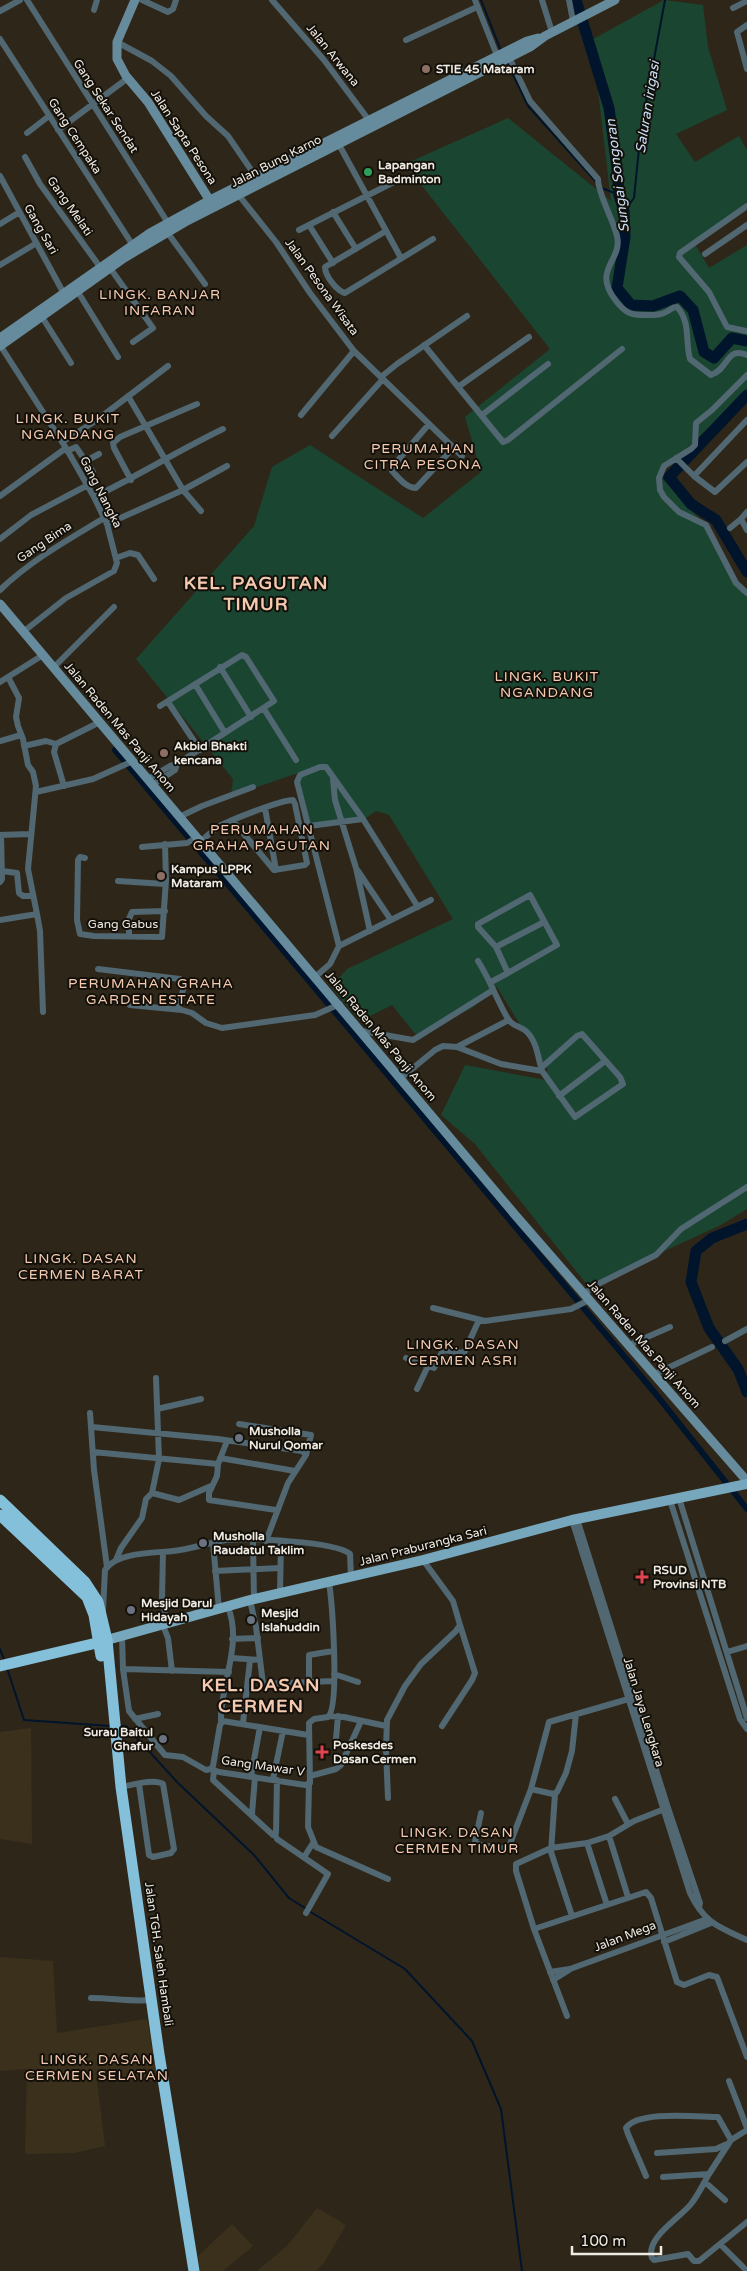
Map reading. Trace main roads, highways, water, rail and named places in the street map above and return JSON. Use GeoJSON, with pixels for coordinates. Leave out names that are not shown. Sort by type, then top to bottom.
{"type":"FeatureCollection","features":[{"type":"Feature","properties":{"kind":"highway"},"geometry":{"type":"LineString","coordinates":[[0,1500],[85,1582],[98,1602],[103,1621],[103,1641]]}},
{"type":"Feature","properties":{"kind":"highway"},"geometry":{"type":"LineString","coordinates":[[0,1515],[87,1597],[103,1641]]}},
{"type":"Feature","properties":{"kind":"highway"},"geometry":{"type":"LineString","coordinates":[[5,1664],[103,1641]]}},
{"type":"Feature","properties":{"kind":"highway","name":"Jalan TGH. Saleh Hambali"},"geometry":{"type":"LineString","coordinates":[[103,1641],[115,1705],[113,1717],[114,1732],[153,2000],[159,2054],[194,2271]]}},
{"type":"Feature","properties":{"kind":"main road","name":"Jalan Praburangka Sari"},"geometry":{"type":"LineString","coordinates":[[103,1641],[252,1600],[424,1560],[574,1520],[739,1485]]}},
{"type":"Feature","properties":{"kind":"waterway","name":"Saluran irigasi"},"geometry":{"type":"LineString","coordinates":[[481,0],[501,51]]}},
{"type":"Feature","properties":{"kind":"waterway","name":"Sungai Songoran"},"geometry":{"type":"LineString","coordinates":[[576,0],[609,108],[619,195],[624,211],[625,237],[617,288],[631,305],[653,306],[680,296],[693,310],[704,352],[714,358],[732,338],[747,341]]}},
{"type":"Feature","properties":{"kind":"waterway","name":"Saluran irigasi"},"geometry":{"type":"LineString","coordinates":[[624,211],[634,198],[641,129],[665,0]]}},
{"type":"Feature","properties":{"kind":"waterway","name":"Saluran irigasi"},"geometry":{"type":"LineString","coordinates":[[507,62],[528,106],[597,183]]}},
{"type":"Feature","properties":{"kind":"waterway","name":"Saluran irigasi"},"geometry":{"type":"LineString","coordinates":[[602,188],[619,195]]}},
{"type":"Feature","properties":{"kind":"waterway","name":"Sungai Songoran"},"geometry":{"type":"LineString","coordinates":[[747,395],[669,477],[691,504],[716,520],[747,572]]}},
{"type":"Feature","properties":{"kind":"waterway"},"geometry":{"type":"LineString","coordinates":[[115,750],[655,1393],[747,1509]]}},
{"type":"Feature","properties":{"kind":"waterway","name":"Sungai Songoran"},"geometry":{"type":"LineString","coordinates":[[747,1224],[712,1238],[696,1251],[691,1282],[709,1328],[738,1369],[747,1392]]}},
{"type":"Feature","properties":{"kind":"waterway"},"geometry":{"type":"LineString","coordinates":[[0,1649],[5,1662]]}},
{"type":"Feature","properties":{"kind":"waterway"},"geometry":{"type":"LineString","coordinates":[[7,1668],[24,1720],[110,1726]]}},
{"type":"Feature","properties":{"kind":"waterway"},"geometry":{"type":"LineString","coordinates":[[120,1726],[126,1726],[178,1783],[254,1855],[289,1898],[305,1908]]}},
{"type":"Feature","properties":{"kind":"waterway"},"geometry":{"type":"LineString","coordinates":[[309,1911],[405,1969],[472,2041],[501,2109],[522,2271]]}},
{"type":"Feature","properties":{"kind":"place","name":"STIE 45 Mataram"},"geometry":{"type":"Point","coordinates":[426,69]}},
{"type":"Feature","properties":{"kind":"place","name":"Lapangan Badminton"},"geometry":{"type":"Point","coordinates":[368,172]}},
{"type":"Feature","properties":{"kind":"place","name":"Akbid Bhakti kencana"},"geometry":{"type":"Point","coordinates":[164,753]}},
{"type":"Feature","properties":{"kind":"place","name":"Kampus LPPK Mataram"},"geometry":{"type":"Point","coordinates":[161,876]}},
{"type":"Feature","properties":{"kind":"place","name":"Musholla Nurul Qomar"},"geometry":{"type":"Point","coordinates":[239,1438]}},
{"type":"Feature","properties":{"kind":"place","name":"Musholla Raudatul Taklim"},"geometry":{"type":"Point","coordinates":[203,1543]}},
{"type":"Feature","properties":{"kind":"place","name":"RSUD Provinsi NTB"},"geometry":{"type":"Point","coordinates":[642,1577]}},
{"type":"Feature","properties":{"kind":"place","name":"Mesjid Darul Hidayah"},"geometry":{"type":"Point","coordinates":[131,1610]}},
{"type":"Feature","properties":{"kind":"place","name":"Mesjid Islahuddin"},"geometry":{"type":"Point","coordinates":[251,1620]}},
{"type":"Feature","properties":{"kind":"place","name":"Surau Baitul Ghafur"},"geometry":{"type":"Point","coordinates":[163,1739]}},
{"type":"Feature","properties":{"kind":"place","name":"Poskesdes Dasan Cermen"},"geometry":{"type":"Point","coordinates":[322,1752]}},
{"type":"Feature","properties":{"kind":"district","name":"LINGK. BANJAR INFARAN"},"geometry":{"type":"Point","coordinates":[160,302]}},
{"type":"Feature","properties":{"kind":"district","name":"LINGK. BUKIT NGANDANG"},"geometry":{"type":"Point","coordinates":[68,426]}},
{"type":"Feature","properties":{"kind":"district","name":"PERUMAHAN CITRA PESONA"},"geometry":{"type":"Point","coordinates":[423,456]}},
{"type":"Feature","properties":{"kind":"district","name":"KEL. PAGUTAN TIMUR"},"geometry":{"type":"Point","coordinates":[256,593]}},
{"type":"Feature","properties":{"kind":"district","name":"LINGK. BUKIT NGANDANG"},"geometry":{"type":"Point","coordinates":[547,684]}},
{"type":"Feature","properties":{"kind":"district","name":"PERUMAHAN GRAHA PAGUTAN"},"geometry":{"type":"Point","coordinates":[262,838]}},
{"type":"Feature","properties":{"kind":"district","name":"PERUMAHAN GRAHA GARDEN ESTATE"},"geometry":{"type":"Point","coordinates":[151,992]}},
{"type":"Feature","properties":{"kind":"district","name":"LINGK. DASAN CERMEN BARAT"},"geometry":{"type":"Point","coordinates":[81,1266]}},
{"type":"Feature","properties":{"kind":"district","name":"LINGK. DASAN CERMEN ASRI"},"geometry":{"type":"Point","coordinates":[463,1352]}},
{"type":"Feature","properties":{"kind":"district","name":"KEL. DASAN CERMEN"},"geometry":{"type":"Point","coordinates":[261,1695]}},
{"type":"Feature","properties":{"kind":"district","name":"LINGK. DASAN CERMEN TIMUR"},"geometry":{"type":"Point","coordinates":[457,1840]}},
{"type":"Feature","properties":{"kind":"district","name":"LINGK. DASAN CERMEN SELATAN"},"geometry":{"type":"Point","coordinates":[97,2068]}}]}
